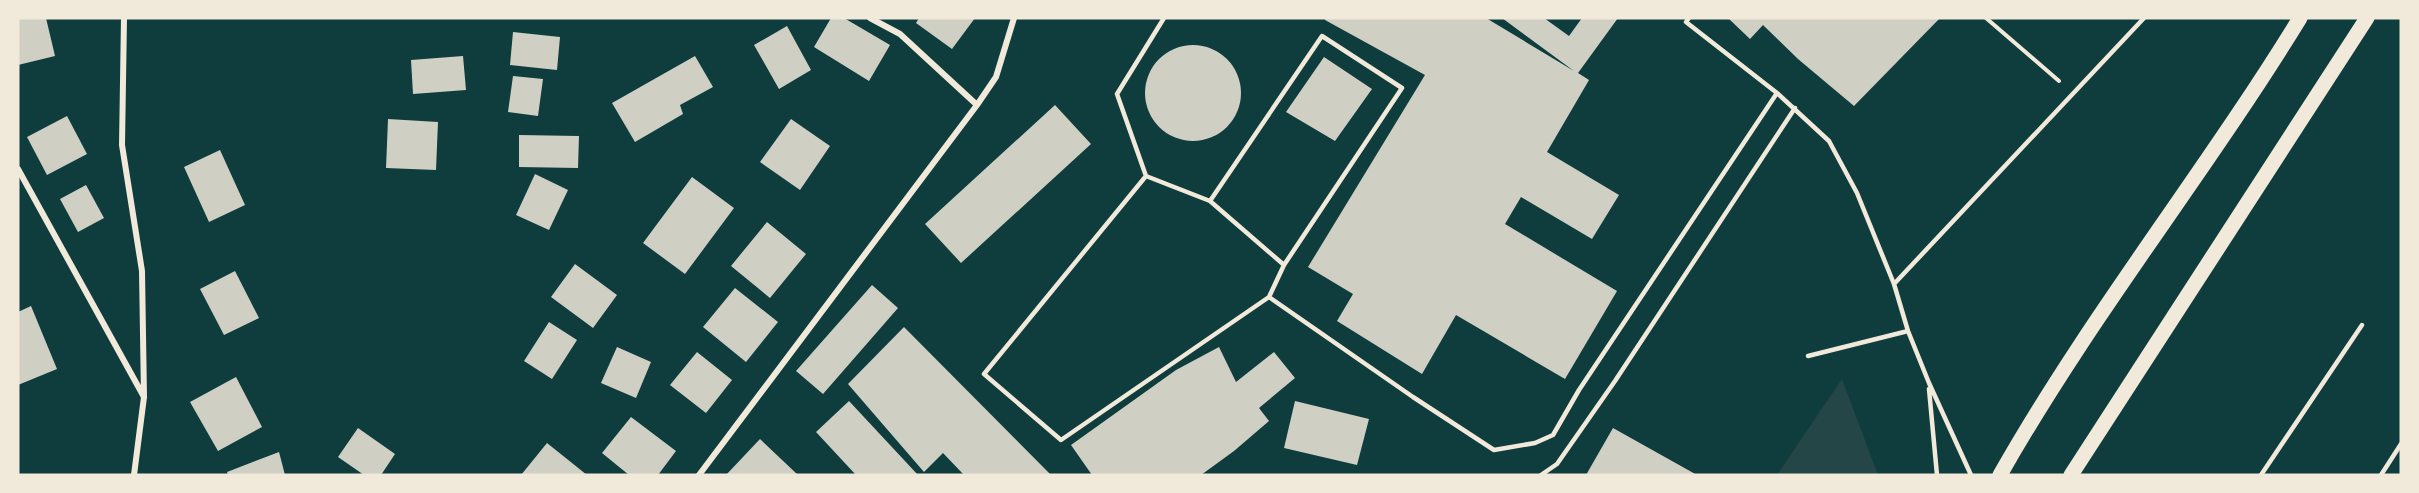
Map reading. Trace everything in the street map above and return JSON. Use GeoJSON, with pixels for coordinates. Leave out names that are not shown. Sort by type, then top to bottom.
{"type":"FeatureCollection","features":[{"type":"Feature","properties":{"kind":"main road"},"geometry":{"type":"LineString","coordinates":[[2000,475],[2036,411],[2258,86],[2300,18]]}},
{"type":"Feature","properties":{"kind":"main road"},"geometry":{"type":"LineString","coordinates":[[2071,475],[2367,18]]}},
{"type":"Feature","properties":{"kind":"street"},"geometry":{"type":"LineString","coordinates":[[124,18],[122,145],[142,271],[144,397],[134,475]]}},
{"type":"Feature","properties":{"kind":"street"},"geometry":{"type":"LineString","coordinates":[[870,18],[900,34],[977,105]]}},
{"type":"Feature","properties":{"kind":"street"},"geometry":{"type":"LineString","coordinates":[[699,475],[977,105],[996,77],[1014,18]]}},
{"type":"Feature","properties":{"kind":"street"},"geometry":{"type":"LineString","coordinates":[[18,169],[144,397]]}},
{"type":"Feature","properties":{"kind":"lane"},"geometry":{"type":"LineString","coordinates":[[1146,177],[1117,94],[1164,18]]}},
{"type":"Feature","properties":{"kind":"lane"},"geometry":{"type":"LineString","coordinates":[[1894,284],[2144,18]]}},
{"type":"Feature","properties":{"kind":"lane"},"geometry":{"type":"LineString","coordinates":[[1688,20],[1795,108],[1829,141],[1857,193],[1894,284],[1908,331],[1929,383],[1971,475]]}},
{"type":"Feature","properties":{"kind":"lane"},"geometry":{"type":"LineString","coordinates":[[1146,177],[984,374],[1061,440],[1269,297],[1284,265],[1402,88],[1322,36],[1210,201]]}},
{"type":"Feature","properties":{"kind":"lane"},"geometry":{"type":"LineString","coordinates":[[1269,297],[1494,450],[1535,443],[1553,435],[1579,390],[1777,93]]}},
{"type":"Feature","properties":{"kind":"lane"},"geometry":{"type":"LineString","coordinates":[[1541,475],[1557,464],[1615,381],[1795,108]]}},
{"type":"Feature","properties":{"kind":"lane"},"geometry":{"type":"LineString","coordinates":[[1146,177],[1210,201],[1284,265]]}},
{"type":"Feature","properties":{"kind":"lane"},"geometry":{"type":"LineString","coordinates":[[2261,475],[2362,325]]}},
{"type":"Feature","properties":{"kind":"lane"},"geometry":{"type":"LineString","coordinates":[[1808,357],[1908,331]]}},
{"type":"Feature","properties":{"kind":"lane"},"geometry":{"type":"LineString","coordinates":[[1929,383],[1937,475]]}},
{"type":"Feature","properties":{"kind":"lane"},"geometry":{"type":"LineString","coordinates":[[2381,475],[2401,444]]}},
{"type":"Feature","properties":{"kind":"path"},"geometry":{"type":"LineString","coordinates":[[1986,18],[2073,94]]}},
{"type":"Feature","properties":{"kind":"shaded area"},"geometry":{"type":"Polygon","coordinates":[[[1842,379],[1878,475],[1777,475],[1842,379]]]}},
{"type":"Feature","properties":{"kind":"building"},"geometry":{"type":"Polygon","coordinates":[[[18,18],[46,18],[55,56],[18,65],[18,18]]]}},
{"type":"Feature","properties":{"kind":"building"},"geometry":{"type":"Polygon","coordinates":[[[831,18],[844,18],[890,45],[869,81],[814,47],[831,18]]]}},
{"type":"Feature","properties":{"kind":"building"},"geometry":{"type":"Polygon","coordinates":[[[919,18],[975,18],[952,49],[916,23],[919,18]]]}},
{"type":"Feature","properties":{"kind":"building"},"geometry":{"type":"Polygon","coordinates":[[[1326,18],[1486,18],[1574,71],[1502,18],[1544,18],[1569,36],[1582,18],[1618,18],[1578,73],[1589,80],[1547,152],[1619,195],[1592,239],[1521,197],[1505,224],[1617,291],[1565,379],[1456,315],[1422,374],[1337,321],[1353,294],[1308,267],[1425,75],[1325,20],[1326,18]]]}},
{"type":"Feature","properties":{"kind":"building"},"geometry":{"type":"Polygon","coordinates":[[[1728,18],[1940,18],[1854,106],[1798,59],[1763,25],[1750,39],[1728,18]]]}},
{"type":"Feature","properties":{"kind":"building"},"geometry":{"type":"Polygon","coordinates":[[[787,26],[811,70],[779,89],[754,45],[787,26]]]}},
{"type":"Feature","properties":{"kind":"building"},"geometry":{"type":"Polygon","coordinates":[[[513,32],[560,37],[557,70],[510,65],[513,32]]]}},
{"type":"Feature","properties":{"kind":"building"},"geometry":{"type":"Polygon","coordinates":[[[1193,45],[1211,49],[1227,59],[1237,75],[1241,93],[1237,111],[1227,127],[1211,137],[1193,141],[1175,137],[1159,127],[1149,111],[1145,93],[1149,75],[1159,59],[1175,49],[1193,45]]]}},
{"type":"Feature","properties":{"kind":"building"},"geometry":{"type":"Polygon","coordinates":[[[463,56],[466,90],[413,94],[411,60],[463,56]]]}},
{"type":"Feature","properties":{"kind":"building"},"geometry":{"type":"Polygon","coordinates":[[[695,56],[713,87],[680,105],[683,114],[635,142],[612,103],[695,56]]]}},
{"type":"Feature","properties":{"kind":"building"},"geometry":{"type":"Polygon","coordinates":[[[1324,57],[1372,89],[1335,141],[1286,112],[1324,57]]]}},
{"type":"Feature","properties":{"kind":"building"},"geometry":{"type":"Polygon","coordinates":[[[513,76],[543,79],[538,116],[508,112],[513,76]]]}},
{"type":"Feature","properties":{"kind":"building"},"geometry":{"type":"Polygon","coordinates":[[[1055,105],[1091,144],[961,263],[925,224],[1055,105]]]}},
{"type":"Feature","properties":{"kind":"building"},"geometry":{"type":"Polygon","coordinates":[[[67,116],[87,154],[47,175],[27,137],[67,116]]]}},
{"type":"Feature","properties":{"kind":"building"},"geometry":{"type":"Polygon","coordinates":[[[388,119],[438,122],[436,170],[386,168],[388,119]]]}},
{"type":"Feature","properties":{"kind":"building"},"geometry":{"type":"Polygon","coordinates":[[[791,119],[830,146],[800,190],[760,162],[791,119]]]}},
{"type":"Feature","properties":{"kind":"building"},"geometry":{"type":"Polygon","coordinates":[[[519,135],[579,136],[578,168],[519,167],[519,135]]]}},
{"type":"Feature","properties":{"kind":"building"},"geometry":{"type":"Polygon","coordinates":[[[220,150],[245,205],[209,222],[184,167],[220,150]]]}},
{"type":"Feature","properties":{"kind":"building"},"geometry":{"type":"Polygon","coordinates":[[[535,174],[568,190],[549,230],[516,215],[535,174]]]}},
{"type":"Feature","properties":{"kind":"building"},"geometry":{"type":"Polygon","coordinates":[[[692,177],[734,208],[685,274],[643,243],[692,177]]]}},
{"type":"Feature","properties":{"kind":"building"},"geometry":{"type":"Polygon","coordinates":[[[86,185],[104,218],[78,232],[60,199],[86,185]]]}},
{"type":"Feature","properties":{"kind":"building"},"geometry":{"type":"Polygon","coordinates":[[[767,222],[806,254],[770,298],[731,266],[767,222]]]}},
{"type":"Feature","properties":{"kind":"building"},"geometry":{"type":"Polygon","coordinates":[[[575,264],[617,295],[593,328],[551,297],[575,264]]]}},
{"type":"Feature","properties":{"kind":"building"},"geometry":{"type":"Polygon","coordinates":[[[235,271],[259,318],[224,335],[200,289],[235,271]]]}},
{"type":"Feature","properties":{"kind":"building"},"geometry":{"type":"Polygon","coordinates":[[[872,285],[898,308],[823,394],[796,371],[872,285]]]}},
{"type":"Feature","properties":{"kind":"building"},"geometry":{"type":"Polygon","coordinates":[[[735,288],[778,322],[746,362],[703,327],[735,288]]]}},
{"type":"Feature","properties":{"kind":"building"},"geometry":{"type":"Polygon","coordinates":[[[31,306],[57,369],[18,385],[18,312],[31,306]]]}},
{"type":"Feature","properties":{"kind":"building"},"geometry":{"type":"Polygon","coordinates":[[[549,322],[577,340],[552,379],[524,361],[549,322]]]}},
{"type":"Feature","properties":{"kind":"building"},"geometry":{"type":"Polygon","coordinates":[[[904,327],[1051,475],[964,475],[943,453],[924,472],[848,384],[904,327]]]}},
{"type":"Feature","properties":{"kind":"building"},"geometry":{"type":"Polygon","coordinates":[[[617,347],[651,362],[636,398],[601,383],[617,347]]]}},
{"type":"Feature","properties":{"kind":"building"},"geometry":{"type":"Polygon","coordinates":[[[1219,347],[1236,382],[1274,352],[1295,378],[1259,408],[1269,421],[1201,475],[1092,475],[1071,445],[1176,370],[1219,347]]]}},
{"type":"Feature","properties":{"kind":"building"},"geometry":{"type":"Polygon","coordinates":[[[697,352],[732,380],[706,413],[670,385],[697,352]]]}},
{"type":"Feature","properties":{"kind":"building"},"geometry":{"type":"Polygon","coordinates":[[[236,377],[262,427],[218,451],[190,402],[236,377]]]}},
{"type":"Feature","properties":{"kind":"building"},"geometry":{"type":"Polygon","coordinates":[[[849,401],[918,475],[856,475],[816,432],[849,401]]]}},
{"type":"Feature","properties":{"kind":"building"},"geometry":{"type":"Polygon","coordinates":[[[1295,401],[1369,419],[1357,465],[1284,448],[1295,401]]]}},
{"type":"Feature","properties":{"kind":"building"},"geometry":{"type":"Polygon","coordinates":[[[631,417],[676,451],[658,475],[629,475],[602,453],[631,417]]]}},
{"type":"Feature","properties":{"kind":"building"},"geometry":{"type":"Polygon","coordinates":[[[358,428],[395,454],[381,475],[364,475],[338,457],[358,428]]]}},
{"type":"Feature","properties":{"kind":"building"},"geometry":{"type":"Polygon","coordinates":[[[1613,428],[1697,475],[1586,475],[1613,428]]]}},
{"type":"Feature","properties":{"kind":"building"},"geometry":{"type":"Polygon","coordinates":[[[760,439],[798,475],[726,475],[760,439]]]}},
{"type":"Feature","properties":{"kind":"building"},"geometry":{"type":"Polygon","coordinates":[[[547,443],[587,475],[521,475],[547,443]]]}},
{"type":"Feature","properties":{"kind":"building"},"geometry":{"type":"Polygon","coordinates":[[[279,452],[285,475],[228,475],[227,472],[279,452]]]}}]}
